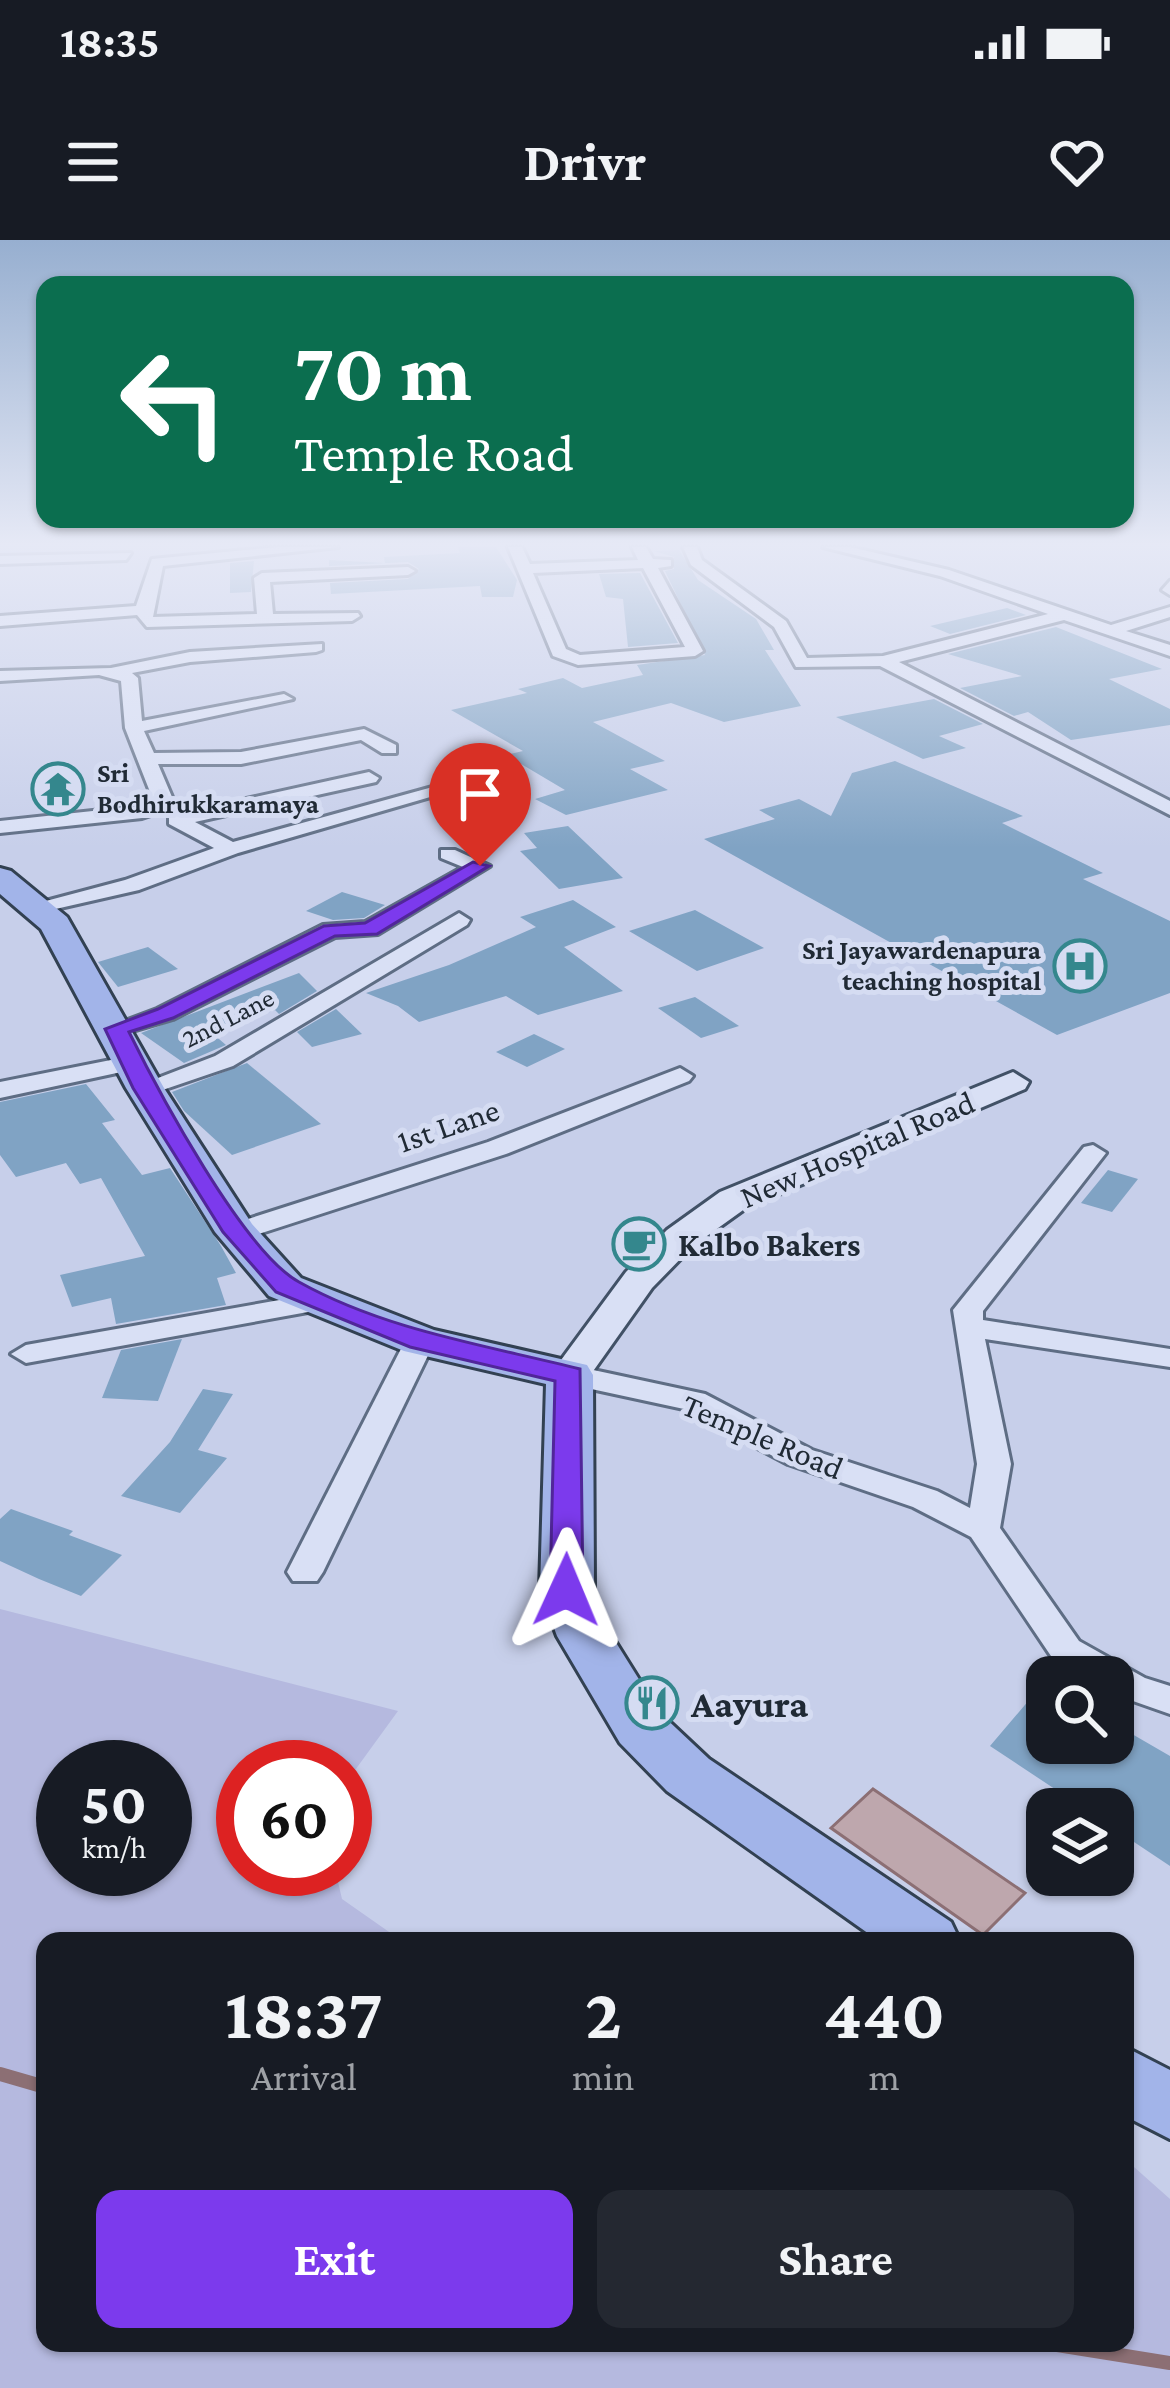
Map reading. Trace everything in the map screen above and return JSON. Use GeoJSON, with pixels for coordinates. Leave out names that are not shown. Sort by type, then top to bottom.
{"type":"FeatureCollection","features":[{"type":"Feature","properties":{"kind":"main road","name":"Temple Road"},"geometry":{"type":"LineString","coordinates":[[0,878],[55,924],[236,1232],[285,1286],[420,1341],[570,1376]]}},
{"type":"Feature","properties":{"kind":"main road"},"geometry":{"type":"LineString","coordinates":[[570,1376],[566,1590],[584,1636],[640,1728],[688,1775],[915,1932]]}},
{"type":"Feature","properties":{"kind":"main road"},"geometry":{"type":"LineString","coordinates":[[1134,2083],[1170,2108]]}},
{"type":"Feature","properties":{"kind":"street"},"geometry":{"type":"LineString","coordinates":[[0,676],[118,671],[190,657],[313,647]]}},
{"type":"Feature","properties":{"kind":"street"},"geometry":{"type":"LineString","coordinates":[[557,647],[571,659],[695,651],[693,647]]}},
{"type":"Feature","properties":{"kind":"street"},"geometry":{"type":"LineString","coordinates":[[790,647],[796,660],[883,662],[940,647]]}},
{"type":"Feature","properties":{"kind":"street"},"geometry":{"type":"LineString","coordinates":[[883,662],[973,703],[1170,808]]}},
{"type":"Feature","properties":{"kind":"street"},"geometry":{"type":"LineString","coordinates":[[0,827],[103,819],[159,806],[162,797],[134,728],[129,677],[118,671]]}},
{"type":"Feature","properties":{"kind":"street"},"geometry":{"type":"LineString","coordinates":[[134,728],[284,700]]}},
{"type":"Feature","properties":{"kind":"street"},"geometry":{"type":"LineString","coordinates":[[143,759],[241,758],[364,734],[389,748]]}},
{"type":"Feature","properties":{"kind":"street"},"geometry":{"type":"LineString","coordinates":[[231,849],[176,820],[369,778]]}},
{"type":"Feature","properties":{"kind":"street"},"geometry":{"type":"LineString","coordinates":[[38,906],[131,885],[231,849],[458,786]]}},
{"type":"Feature","properties":{"kind":"street"},"geometry":{"type":"LineString","coordinates":[[103,819],[124,841]]}},
{"type":"Feature","properties":{"kind":"street"},"geometry":{"type":"LineString","coordinates":[[0,1090],[131,1060],[165,1014],[331,930],[370,929],[480,866],[448,854]]}},
{"type":"Feature","properties":{"kind":"street","name":"2nd Lane"},"geometry":{"type":"LineString","coordinates":[[131,1060],[224,1061],[459,920]]}},
{"type":"Feature","properties":{"kind":"street","name":"1st Lane"},"geometry":{"type":"LineString","coordinates":[[236,1232],[497,1148],[680,1076]]}},
{"type":"Feature","properties":{"kind":"street","name":"New Hospital Road"},"geometry":{"type":"LineString","coordinates":[[570,1376],[639,1280],[680,1238],[733,1200],[1013,1082]]}},
{"type":"Feature","properties":{"kind":"street"},"geometry":{"type":"LineString","coordinates":[[983,1529],[994,1464],[968,1310],[1093,1153]]}},
{"type":"Feature","properties":{"kind":"street"},"geometry":{"type":"LineString","coordinates":[[26,1354],[319,1302]]}},
{"type":"Feature","properties":{"kind":"street"},"geometry":{"type":"LineString","coordinates":[[968,1327],[1170,1358]]}},
{"type":"Feature","properties":{"kind":"street"},"geometry":{"type":"LineString","coordinates":[[304,1572],[420,1341]]}},
{"type":"Feature","properties":{"kind":"street","name":"Temple Road"},"geometry":{"type":"LineString","coordinates":[[570,1376],[694,1401],[800,1457],[925,1499],[983,1529],[1066,1650],[1132,1688],[1170,1700]]}},
{"type":"Feature","properties":{"kind":"shaded area"},"geometry":{"type":"Polygon","coordinates":[[[0,1609],[398,1711],[372,1747],[372,1740],[216,1740],[216,1896],[341,1896],[389,1932],[36,1932],[36,2352],[1134,2352],[1134,2167],[1170,2199],[1170,2388],[0,2388],[0,1609]]]}},
{"type":"Feature","properties":{"kind":"shaded area"},"geometry":{"type":"Polygon","coordinates":[[[873,1789],[1025,1893],[986,1932],[979,1932],[831,1828],[873,1789]]]}},
{"type":"Feature","properties":{"kind":"building"},"geometry":{"type":"Polygon","coordinates":[[[701,647],[772,647],[765,650],[801,706],[724,722],[671,703],[593,722],[665,761],[630,769],[668,790],[566,815],[535,799],[565,790],[506,755],[523,751],[451,710],[527,693],[518,689],[563,678],[582,688],[643,675],[637,665],[705,655],[701,647]]]}},
{"type":"Feature","properties":{"kind":"building"},"geometry":{"type":"Polygon","coordinates":[[[975,647],[1107,647],[1162,669],[1109,679],[1170,709],[1170,725],[1071,740],[1028,712],[1014,716],[960,688],[1022,676],[948,654],[975,647]]]}},
{"type":"Feature","properties":{"kind":"building"},"geometry":{"type":"Polygon","coordinates":[[[934,699],[983,724],[939,736],[966,748],[923,759],[836,717],[934,699]]]}},
{"type":"Feature","properties":{"kind":"building"},"geometry":{"type":"Polygon","coordinates":[[[895,761],[1023,816],[1002,823],[1103,873],[1083,879],[1170,921],[1170,993],[1057,1035],[704,839],[775,819],[759,810],[799,799],[831,816],[852,773],[895,761]]]}},
{"type":"Feature","properties":{"kind":"building"},"geometry":{"type":"Polygon","coordinates":[[[568,826],[623,878],[559,889],[520,851],[537,848],[524,833],[568,826]]]}},
{"type":"Feature","properties":{"kind":"building"},"geometry":{"type":"Polygon","coordinates":[[[342,892],[385,905],[364,918],[333,920],[306,911],[342,892]]]}},
{"type":"Feature","properties":{"kind":"building"},"geometry":{"type":"Polygon","coordinates":[[[573,900],[616,927],[564,947],[623,991],[538,1015],[506,996],[419,1022],[398,1006],[366,993],[449,965],[536,927],[520,917],[573,900]]]}},
{"type":"Feature","properties":{"kind":"building"},"geometry":{"type":"Polygon","coordinates":[[[695,910],[764,948],[697,971],[629,931],[695,910]]]}},
{"type":"Feature","properties":{"kind":"building"},"geometry":{"type":"Polygon","coordinates":[[[148,947],[178,969],[118,987],[98,962],[148,947]]]}},
{"type":"Feature","properties":{"kind":"building"},"geometry":{"type":"Polygon","coordinates":[[[299,973],[317,991],[279,1014],[275,1010],[212,1033],[226,1045],[184,1063],[141,1033],[299,973]]]}},
{"type":"Feature","properties":{"kind":"building"},"geometry":{"type":"Polygon","coordinates":[[[695,997],[739,1026],[701,1038],[658,1008],[695,997]]]}},
{"type":"Feature","properties":{"kind":"building"},"geometry":{"type":"Polygon","coordinates":[[[336,1009],[362,1034],[312,1047],[297,1032],[336,1009]]]}},
{"type":"Feature","properties":{"kind":"building"},"geometry":{"type":"Polygon","coordinates":[[[534,1034],[565,1049],[527,1067],[496,1052],[534,1034]]]}},
{"type":"Feature","properties":{"kind":"building"},"geometry":{"type":"Polygon","coordinates":[[[247,1063],[321,1124],[232,1155],[184,1111],[172,1092],[247,1063]]]}},
{"type":"Feature","properties":{"kind":"building"},"geometry":{"type":"Polygon","coordinates":[[[86,1084],[115,1120],[102,1123],[142,1175],[170,1168],[221,1246],[236,1273],[217,1278],[226,1305],[116,1324],[111,1298],[72,1307],[60,1275],[145,1256],[101,1178],[80,1184],[66,1163],[16,1177],[0,1155],[0,1102],[86,1084]]]}},
{"type":"Feature","properties":{"kind":"building"},"geometry":{"type":"Polygon","coordinates":[[[1108,1170],[1138,1179],[1112,1212],[1081,1203],[1108,1170]]]}},
{"type":"Feature","properties":{"kind":"building"},"geometry":{"type":"Polygon","coordinates":[[[182,1339],[158,1401],[102,1398],[121,1350],[182,1339]]]}},
{"type":"Feature","properties":{"kind":"building"},"geometry":{"type":"Polygon","coordinates":[[[203,1389],[233,1394],[198,1450],[227,1458],[180,1513],[121,1496],[170,1442],[203,1389]]]}},
{"type":"Feature","properties":{"kind":"building"},"geometry":{"type":"Polygon","coordinates":[[[11,1509],[122,1555],[81,1596],[39,1579],[0,1561],[0,1519],[11,1509]]]}},
{"type":"Feature","properties":{"kind":"building"},"geometry":{"type":"Polygon","coordinates":[[[1026,1704],[1026,1764],[1134,1764],[1134,1735],[1170,1756],[1170,1866],[1134,1842],[1134,1788],[1053,1788],[990,1746],[1026,1704]]]}},
{"type":"Feature","properties":{"kind":"waterway"},"geometry":{"type":"LineString","coordinates":[[0,2074],[36,2084]]}},
{"type":"Feature","properties":{"kind":"waterway"},"geometry":{"type":"LineString","coordinates":[[1101,2352],[1170,2363]]}},
{"type":"Feature","properties":{"kind":"place","name":"Sri Bodhirukkaramaya"},"geometry":{"type":"Point","coordinates":[58,789]}},
{"type":"Feature","properties":{"kind":"place","name":"Sri Jayawardenapura teaching hospital"},"geometry":{"type":"Point","coordinates":[1080,966]}},
{"type":"Feature","properties":{"kind":"place","name":"Kalbo Bakers"},"geometry":{"type":"Point","coordinates":[639,1244]}},
{"type":"Feature","properties":{"kind":"place","name":"Aayura"},"geometry":{"type":"Point","coordinates":[652,1703]}},
{"type":"Feature","properties":{"kind":"route"},"geometry":{"type":"LineString","coordinates":[[480,866],[370,929],[331,930],[165,1014],[116,1029],[145,1088],[236,1232],[285,1286],[420,1341],[570,1376],[566,1590]]}}]}
